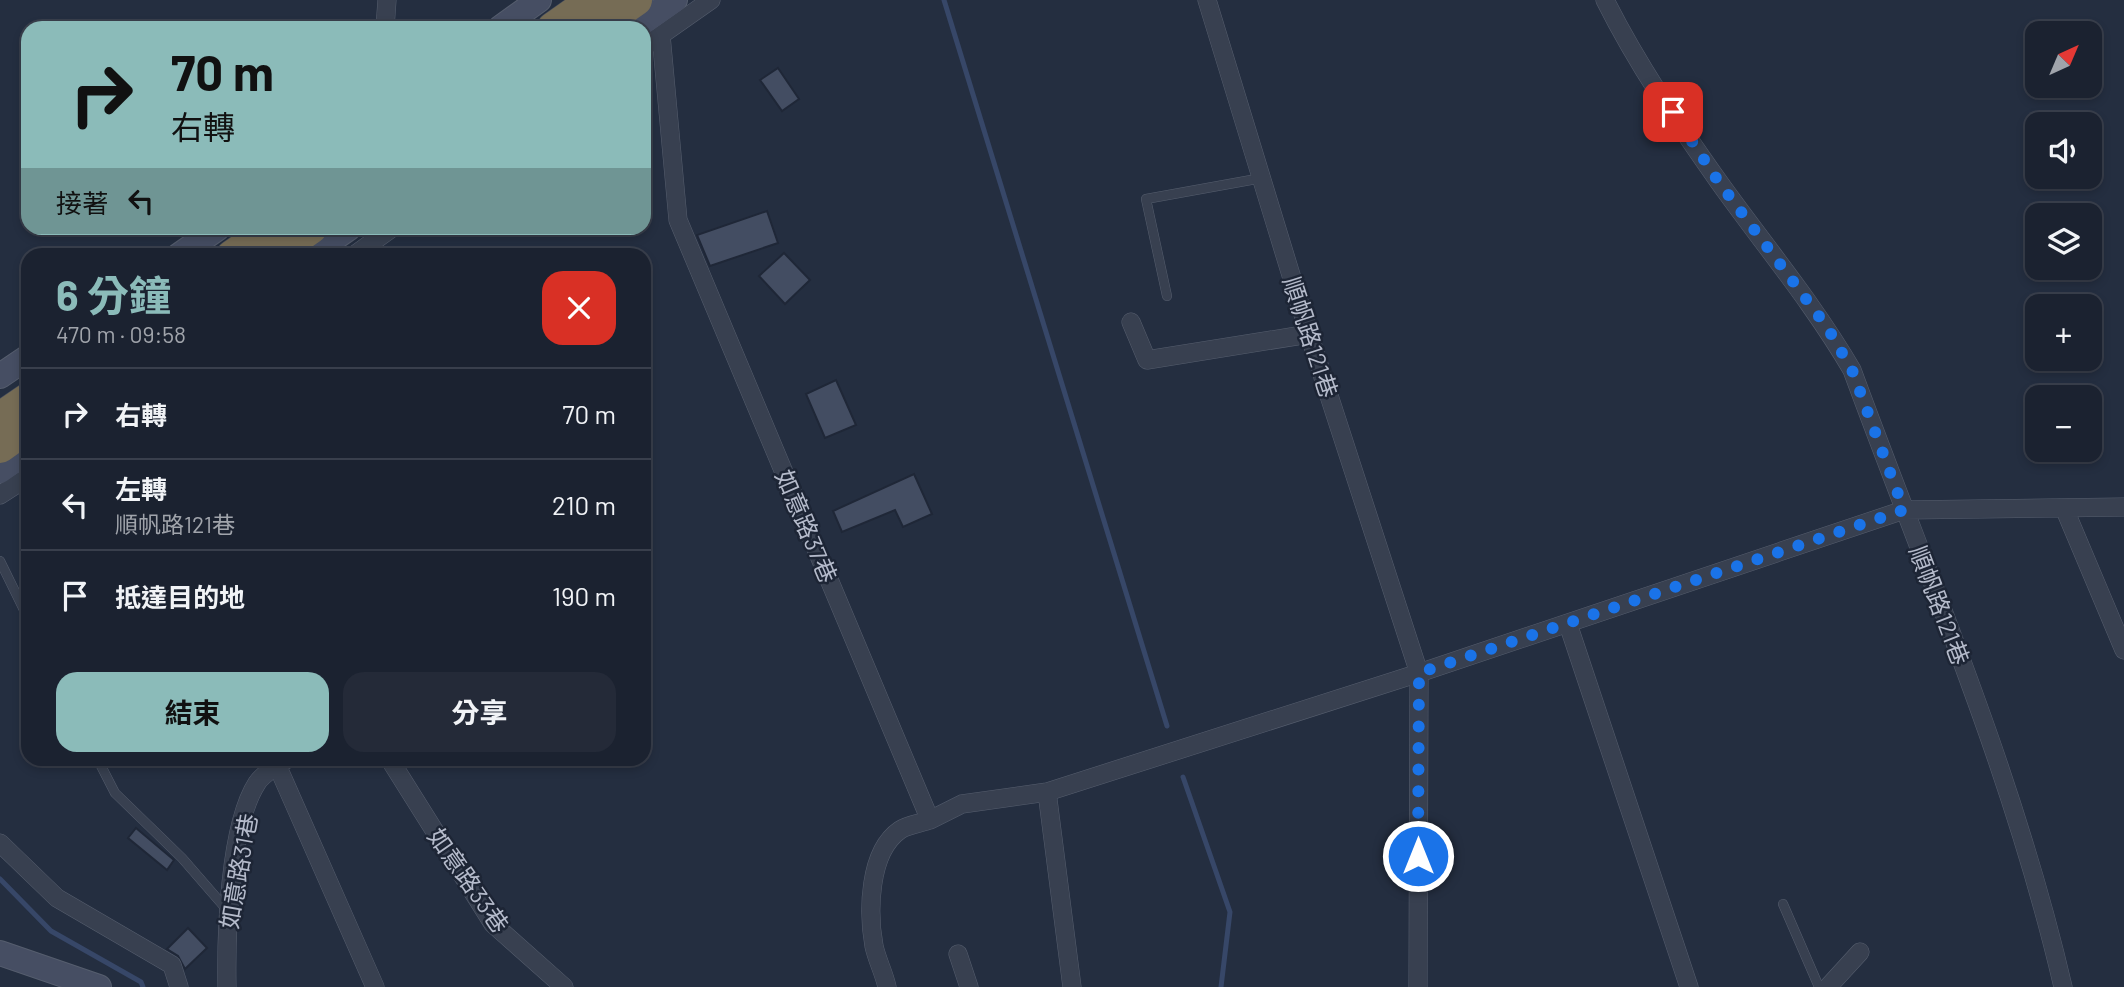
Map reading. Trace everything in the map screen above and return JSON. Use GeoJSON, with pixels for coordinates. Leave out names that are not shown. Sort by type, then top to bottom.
{"type":"FeatureCollection","features":[{"type":"Feature","properties":{"kind":"highway"},"geometry":{"type":"LineString","coordinates":[[563,21],[593,0]]}},
{"type":"Feature","properties":{"kind":"highway"},"geometry":{"type":"LineString","coordinates":[[606,21],[636,0]]}},
{"type":"Feature","properties":{"kind":"highway"},"geometry":{"type":"LineString","coordinates":[[243,248],[262,235]]}},
{"type":"Feature","properties":{"kind":"highway"},"geometry":{"type":"LineString","coordinates":[[282,248],[301,235]]}},
{"type":"Feature","properties":{"kind":"highway"},"geometry":{"type":"LineString","coordinates":[[0,418],[21,403]]}},
{"type":"Feature","properties":{"kind":"highway"},"geometry":{"type":"LineString","coordinates":[[0,447],[21,433]]}},
{"type":"Feature","properties":{"kind":"street"},"geometry":{"type":"LineString","coordinates":[[386,21],[387,0]]}},
{"type":"Feature","properties":{"kind":"street"},"geometry":{"type":"LineString","coordinates":[[510,21],[539,0]]}},
{"type":"Feature","properties":{"kind":"street"},"geometry":{"type":"LineString","coordinates":[[645,21],[675,0]]}},
{"type":"Feature","properties":{"kind":"street"},"geometry":{"type":"LineString","coordinates":[[651,42],[711,0]]}},
{"type":"Feature","properties":{"kind":"street","name":"順帆路121巷"},"geometry":{"type":"LineString","coordinates":[[1207,0],[1309,334],[1419,673],[1418,987]]}},
{"type":"Feature","properties":{"kind":"street","name":"順帆路121巷"},"geometry":{"type":"LineString","coordinates":[[1605,0],[1627,43],[1718,181],[1827,327],[1852,370],[1997,755],[2043,899],[2063,987]]}},
{"type":"Feature","properties":{"kind":"street","name":"如意路37巷"},"geometry":{"type":"LineString","coordinates":[[661,35],[678,220],[930,820]]}},
{"type":"Feature","properties":{"kind":"street"},"geometry":{"type":"LineString","coordinates":[[189,248],[208,235]]}},
{"type":"Feature","properties":{"kind":"street"},"geometry":{"type":"LineString","coordinates":[[320,248],[339,235]]}},
{"type":"Feature","properties":{"kind":"street"},"geometry":{"type":"LineString","coordinates":[[364,248],[382,235]]}},
{"type":"Feature","properties":{"kind":"street"},"geometry":{"type":"LineString","coordinates":[[1131,322],[1147,360],[1309,334]]}},
{"type":"Feature","properties":{"kind":"street"},"geometry":{"type":"LineString","coordinates":[[0,376],[21,362]]}},
{"type":"Feature","properties":{"kind":"street"},"geometry":{"type":"LineString","coordinates":[[0,471],[21,456]]}},
{"type":"Feature","properties":{"kind":"street"},"geometry":{"type":"LineString","coordinates":[[0,495],[21,482]]}},
{"type":"Feature","properties":{"kind":"street"},"geometry":{"type":"LineString","coordinates":[[887,987],[883,965],[875,949],[870,894],[882,850],[900,830],[930,820],[962,804],[1047,792],[1568,624],[1904,510],[2065,510],[2124,507]]}},
{"type":"Feature","properties":{"kind":"street"},"geometry":{"type":"LineString","coordinates":[[2065,510],[2124,650]]}},
{"type":"Feature","properties":{"kind":"street"},"geometry":{"type":"LineString","coordinates":[[1568,624],[1689,987]]}},
{"type":"Feature","properties":{"kind":"street","name":"如意路31巷"},"geometry":{"type":"LineString","coordinates":[[227,987],[228,911],[242,823],[257,782],[277,766]]}},
{"type":"Feature","properties":{"kind":"street"},"geometry":{"type":"LineString","coordinates":[[284,766],[375,987]]}},
{"type":"Feature","properties":{"kind":"street","name":"如意路33巷"},"geometry":{"type":"LineString","coordinates":[[394,766],[493,924],[564,987]]}},
{"type":"Feature","properties":{"kind":"street"},"geometry":{"type":"LineString","coordinates":[[1047,792],[1072,987]]}},
{"type":"Feature","properties":{"kind":"street"},"geometry":{"type":"LineString","coordinates":[[0,843],[57,898],[173,965],[179,987]]}},
{"type":"Feature","properties":{"kind":"street"},"geometry":{"type":"LineString","coordinates":[[1828,987],[1860,952]]}},
{"type":"Feature","properties":{"kind":"street"},"geometry":{"type":"LineString","coordinates":[[0,953],[99,987]]}},
{"type":"Feature","properties":{"kind":"street"},"geometry":{"type":"LineString","coordinates":[[958,954],[969,987]]}},
{"type":"Feature","properties":{"kind":"lane"},"geometry":{"type":"LineString","coordinates":[[1167,296],[1146,199],[1262,178]]}},
{"type":"Feature","properties":{"kind":"lane"},"geometry":{"type":"LineString","coordinates":[[0,561],[21,604]]}},
{"type":"Feature","properties":{"kind":"lane"},"geometry":{"type":"LineString","coordinates":[[101,766],[115,793],[182,858],[228,911]]}},
{"type":"Feature","properties":{"kind":"lane"},"geometry":{"type":"LineString","coordinates":[[1783,904],[1819,987]]}},
{"type":"Feature","properties":{"kind":"building"},"geometry":{"type":"Polygon","coordinates":[[[778,68],[799,99],[782,111],[760,80],[778,68]]]}},
{"type":"Feature","properties":{"kind":"building"},"geometry":{"type":"Polygon","coordinates":[[[767,211],[778,243],[710,266],[697,235],[767,211]]]}},
{"type":"Feature","properties":{"kind":"building"},"geometry":{"type":"Polygon","coordinates":[[[784,253],[810,280],[785,304],[759,276],[784,253]]]}},
{"type":"Feature","properties":{"kind":"building"},"geometry":{"type":"Polygon","coordinates":[[[836,380],[856,425],[825,438],[806,394],[836,380]]]}},
{"type":"Feature","properties":{"kind":"building"},"geometry":{"type":"Polygon","coordinates":[[[914,474],[932,514],[903,527],[895,510],[842,532],[833,511],[914,474]]]}},
{"type":"Feature","properties":{"kind":"building"},"geometry":{"type":"Polygon","coordinates":[[[136,828],[174,860],[167,870],[128,838],[136,828]]]}},
{"type":"Feature","properties":{"kind":"building"},"geometry":{"type":"Polygon","coordinates":[[[188,928],[207,948],[185,969],[178,956],[167,949],[188,928]]]}},
{"type":"Feature","properties":{"kind":"waterway"},"geometry":{"type":"LineString","coordinates":[[944,0],[1167,726]]}},
{"type":"Feature","properties":{"kind":"waterway"},"geometry":{"type":"LineString","coordinates":[[1183,777],[1230,912],[1221,987]]}},
{"type":"Feature","properties":{"kind":"waterway"},"geometry":{"type":"LineString","coordinates":[[0,879],[51,931],[141,982],[143,987]]}},
{"type":"Feature","properties":{"kind":"route"},"geometry":{"type":"LineString","coordinates":[[1418,856],[1419,673],[1904,510],[1852,370],[1827,327],[1718,181],[1673,112]]}}]}
